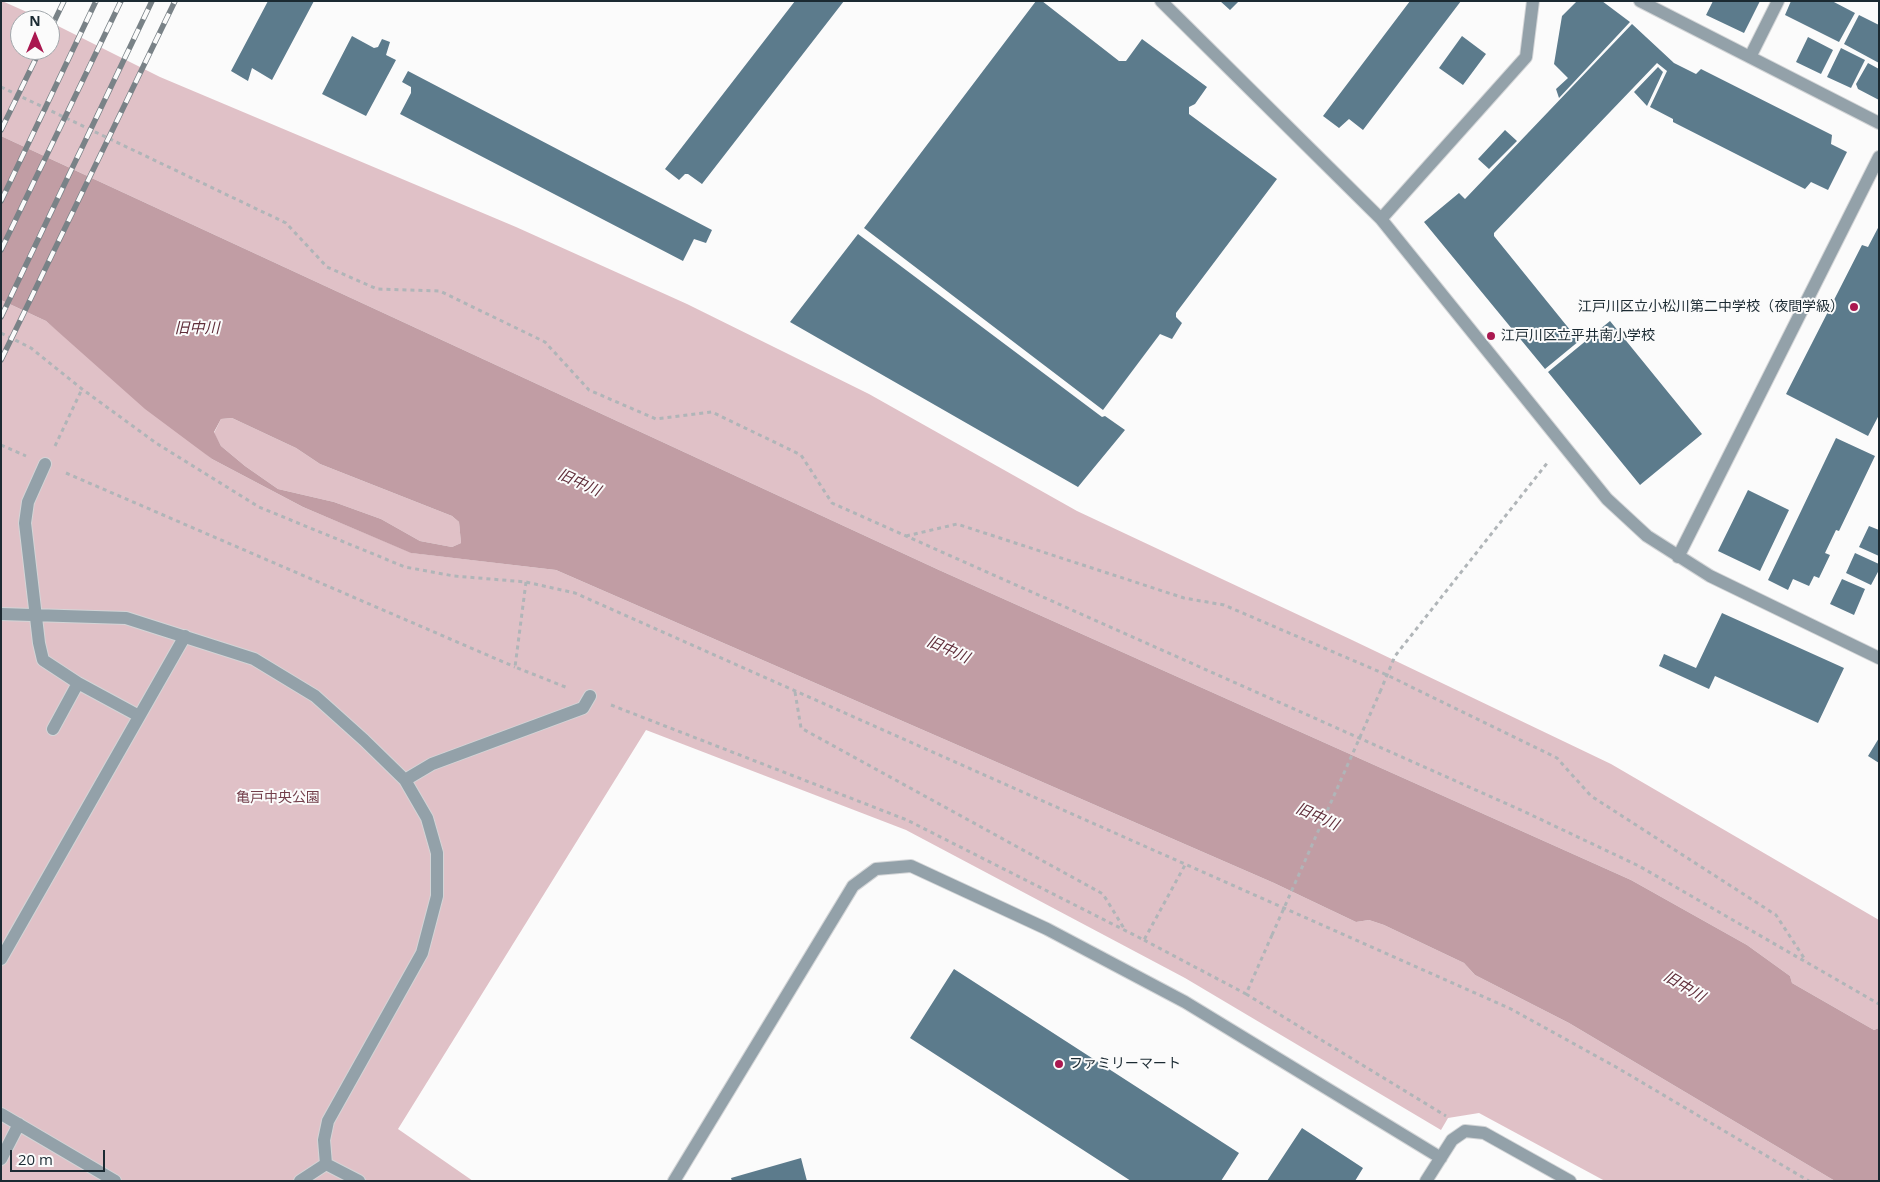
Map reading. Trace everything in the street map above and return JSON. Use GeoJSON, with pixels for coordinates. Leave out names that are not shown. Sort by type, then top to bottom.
{"type":"FeatureCollection","features":[{"type":"Feature","properties":{"kind":"street"},"geometry":{"type":"LineString","coordinates":[[1161,1],[1381,219],[1606,499],[1648,536],[1710,576],[1879,658]]}},
{"type":"Feature","properties":{"kind":"street"},"geometry":{"type":"LineString","coordinates":[[1381,219],[1526,56],[1533,1]]}},
{"type":"Feature","properties":{"kind":"street"},"geometry":{"type":"LineString","coordinates":[[1640,1],[1879,123]]}},
{"type":"Feature","properties":{"kind":"street"},"geometry":{"type":"LineString","coordinates":[[1750,56],[1778,1]]}},
{"type":"Feature","properties":{"kind":"street"},"geometry":{"type":"LineString","coordinates":[[1678,557],[1879,157]]}},
{"type":"Feature","properties":{"kind":"street"},"geometry":{"type":"LineString","coordinates":[[45,464],[28,502],[25,523],[39,643],[43,660],[78,683],[139,716]]}},
{"type":"Feature","properties":{"kind":"street"},"geometry":{"type":"LineString","coordinates":[[1,614],[126,618],[254,659],[315,696],[405,780],[427,818],[437,853],[437,896],[422,953],[328,1121],[324,1140],[326,1164]]}},
{"type":"Feature","properties":{"kind":"street"},"geometry":{"type":"LineString","coordinates":[[1,959],[185,636]]}},
{"type":"Feature","properties":{"kind":"street"},"geometry":{"type":"LineString","coordinates":[[53,729],[78,683]]}},
{"type":"Feature","properties":{"kind":"street"},"geometry":{"type":"LineString","coordinates":[[405,780],[432,764],[583,708],[590,696]]}},
{"type":"Feature","properties":{"kind":"street"},"geometry":{"type":"LineString","coordinates":[[674,1181],[853,886],[876,869],[911,866],[1046,929],[1185,1002],[1441,1158]]}},
{"type":"Feature","properties":{"kind":"street"},"geometry":{"type":"LineString","coordinates":[[1,1114],[115,1181]]}},
{"type":"Feature","properties":{"kind":"street"},"geometry":{"type":"LineString","coordinates":[[1,1159],[19,1124]]}},
{"type":"Feature","properties":{"kind":"street"},"geometry":{"type":"LineString","coordinates":[[1426,1181],[1452,1140],[1465,1131],[1484,1133],[1570,1181]]}},
{"type":"Feature","properties":{"kind":"street"},"geometry":{"type":"LineString","coordinates":[[300,1181],[326,1164]]}},
{"type":"Feature","properties":{"kind":"street"},"geometry":{"type":"LineString","coordinates":[[326,1164],[359,1181]]}},
{"type":"Feature","properties":{"kind":"path"},"geometry":{"type":"LineString","coordinates":[[1,87],[286,223],[326,267],[376,289],[440,291],[545,342],[589,390],[656,419],[712,412],[802,455],[832,503],[1523,811],[1639,866],[1879,1004]]}},
{"type":"Feature","properties":{"kind":"path"},"geometry":{"type":"LineString","coordinates":[[1,333],[31,348],[82,389],[156,443],[259,507],[405,567],[454,576],[526,582],[575,593],[1511,1009],[1616,1067],[1809,1181]]}},
{"type":"Feature","properties":{"kind":"path"},"geometry":{"type":"LineString","coordinates":[[45,464],[82,389]]}},
{"type":"Feature","properties":{"kind":"path"},"geometry":{"type":"LineString","coordinates":[[1246,994],[1395,656],[1562,444]]}},
{"type":"Feature","properties":{"kind":"path"},"geometry":{"type":"LineString","coordinates":[[1,445],[515,667],[907,820],[1246,994],[1442,1112],[1465,1131]]}},
{"type":"Feature","properties":{"kind":"path"},"geometry":{"type":"LineString","coordinates":[[906,536],[957,524],[1184,598],[1224,605],[1387,675],[1557,758],[1591,796],[1776,915],[1808,963]]}},
{"type":"Feature","properties":{"kind":"path"},"geometry":{"type":"LineString","coordinates":[[515,667],[526,582]]}},
{"type":"Feature","properties":{"kind":"path"},"geometry":{"type":"LineString","coordinates":[[795,691],[801,728],[1104,894],[1125,931]]}},
{"type":"Feature","properties":{"kind":"path"},"geometry":{"type":"LineString","coordinates":[[1144,940],[1186,865]]}},
{"type":"Feature","properties":{"kind":"green space"},"geometry":{"type":"Polygon","coordinates":[[[2,1],[22,10],[10,10],[10,60],[60,60],[60,27],[160,77],[516,227],[687,304],[869,394],[1077,511],[1611,764],[1879,920],[1879,1028],[1874,1030],[1792,983],[1790,976],[1747,945],[1631,880],[939,570],[1,136],[2,1]]]}},
{"type":"Feature","properties":{"kind":"green space","name":"亀戸中央公園"},"geometry":{"type":"Polygon","coordinates":[[[1,300],[46,321],[212,459],[303,507],[412,553],[556,570],[1274,883],[1356,922],[1369,920],[1384,925],[1464,963],[1475,975],[1569,1023],[1835,1181],[1605,1181],[1479,1113],[1448,1118],[1441,1130],[1185,978],[906,830],[646,730],[398,1129],[473,1181],[1,1181],[1,300]]]}},
{"type":"Feature","properties":{"kind":"green space"},"geometry":{"type":"Polygon","coordinates":[[[232,418],[296,448],[320,464],[452,516],[459,522],[461,543],[452,547],[420,541],[381,519],[334,502],[278,489],[245,466],[221,446],[214,433],[221,419],[232,418]]]}},
{"type":"Feature","properties":{"kind":"water","name":"旧中川"},"geometry":{"type":"Polygon","coordinates":[[[1,136],[939,570],[1631,880],[1747,945],[1790,976],[1792,983],[1874,1030],[1879,1028],[1879,1181],[1835,1181],[1569,1023],[1475,975],[1464,963],[1384,925],[1369,920],[1356,922],[1274,883],[556,570],[411,553],[303,507],[212,459],[145,409],[46,321],[1,300],[1,136]],[[232,418],[221,419],[214,432],[221,446],[245,466],[278,489],[334,502],[381,519],[420,541],[452,547],[461,543],[459,522],[452,516],[320,464],[296,448],[232,418]]]}},
{"type":"Feature","properties":{"kind":"building"},"geometry":{"type":"Polygon","coordinates":[[[268,1],[314,1],[272,80],[252,68],[248,81],[231,71],[268,1]]]}},
{"type":"Feature","properties":{"kind":"building"},"geometry":{"type":"Polygon","coordinates":[[[795,1],[844,1],[702,184],[688,174],[685,174],[679,180],[665,169],[795,1]]]}},
{"type":"Feature","properties":{"kind":"building"},"geometry":{"type":"Polygon","coordinates":[[[1036,1],[1042,1],[1119,61],[1126,61],[1142,39],[1207,87],[1195,104],[1189,107],[1189,114],[1277,179],[1176,313],[1176,317],[1182,323],[1172,339],[1160,334],[1103,410],[864,228],[1036,1]]]}},
{"type":"Feature","properties":{"kind":"building"},"geometry":{"type":"Polygon","coordinates":[[[1220,1],[1239,1],[1230,10],[1220,1]]]}},
{"type":"Feature","properties":{"kind":"building"},"geometry":{"type":"Polygon","coordinates":[[[1410,1],[1461,1],[1363,130],[1349,119],[1339,128],[1323,116],[1410,1]]]}},
{"type":"Feature","properties":{"kind":"building"},"geometry":{"type":"Polygon","coordinates":[[[1577,1],[1602,1],[1630,22],[1559,98],[1556,89],[1568,78],[1554,64],[1562,16],[1577,1]]]}},
{"type":"Feature","properties":{"kind":"building"},"geometry":{"type":"Polygon","coordinates":[[[1713,1],[1760,1],[1744,33],[1706,15],[1713,1]]]}},
{"type":"Feature","properties":{"kind":"building"},"geometry":{"type":"Polygon","coordinates":[[[1791,1],[1832,1],[1855,13],[1839,42],[1785,15],[1791,1]]]}},
{"type":"Feature","properties":{"kind":"building"},"geometry":{"type":"Polygon","coordinates":[[[1859,15],[1879,25],[1879,63],[1844,44],[1859,15]]]}},
{"type":"Feature","properties":{"kind":"building"},"geometry":{"type":"Polygon","coordinates":[[[1632,24],[1674,63],[1696,74],[1701,69],[1832,135],[1831,144],[1847,152],[1828,190],[1811,182],[1805,189],[1673,122],[1673,119],[1650,107],[1667,71],[1657,63],[1494,233],[1494,236],[1579,341],[1545,369],[1424,222],[1459,193],[1465,199],[1632,24]]]}},
{"type":"Feature","properties":{"kind":"building"},"geometry":{"type":"Polygon","coordinates":[[[352,36],[374,48],[378,47],[382,39],[390,42],[386,55],[396,60],[366,116],[322,94],[352,36]]]}},
{"type":"Feature","properties":{"kind":"building"},"geometry":{"type":"Polygon","coordinates":[[[1462,36],[1486,54],[1463,85],[1439,68],[1462,36]]]}},
{"type":"Feature","properties":{"kind":"building"},"geometry":{"type":"Polygon","coordinates":[[[1808,37],[1833,50],[1821,74],[1796,62],[1808,37]]]}},
{"type":"Feature","properties":{"kind":"building"},"geometry":{"type":"Polygon","coordinates":[[[1841,48],[1865,60],[1851,88],[1827,77],[1841,48]]]}},
{"type":"Feature","properties":{"kind":"building"},"geometry":{"type":"Polygon","coordinates":[[[1868,63],[1879,69],[1879,100],[1858,89],[1856,84],[1868,63]]]}},
{"type":"Feature","properties":{"kind":"building"},"geometry":{"type":"Polygon","coordinates":[[[1658,67],[1663,72],[1647,106],[1634,92],[1658,67]]]}},
{"type":"Feature","properties":{"kind":"building"},"geometry":{"type":"Polygon","coordinates":[[[408,71],[712,230],[706,243],[694,239],[683,261],[400,114],[411,93],[411,87],[402,82],[408,71]]]}},
{"type":"Feature","properties":{"kind":"building"},"geometry":{"type":"Polygon","coordinates":[[[1505,130],[1517,141],[1489,169],[1478,159],[1505,130]]]}},
{"type":"Feature","properties":{"kind":"building","name":"江戸川区立小松川第二中学校（夜間学級）"},"geometry":{"type":"Polygon","coordinates":[[[1879,226],[1879,415],[1868,436],[1786,394],[1862,245],[1868,247],[1879,226]]]}},
{"type":"Feature","properties":{"kind":"building"},"geometry":{"type":"Polygon","coordinates":[[[858,234],[1102,417],[1105,416],[1125,430],[1078,487],[790,322],[858,234]]]}},
{"type":"Feature","properties":{"kind":"building"},"geometry":{"type":"Polygon","coordinates":[[[1610,321],[1702,434],[1640,485],[1548,372],[1610,321]]]}},
{"type":"Feature","properties":{"kind":"building"},"geometry":{"type":"Polygon","coordinates":[[[1836,438],[1875,456],[1839,531],[1836,530],[1825,553],[1830,555],[1819,578],[1814,576],[1809,586],[1793,579],[1788,590],[1768,580],[1836,438]]]}},
{"type":"Feature","properties":{"kind":"building"},"geometry":{"type":"Polygon","coordinates":[[[1748,490],[1789,510],[1760,571],[1718,551],[1748,490]]]}},
{"type":"Feature","properties":{"kind":"building"},"geometry":{"type":"Polygon","coordinates":[[[1869,526],[1879,530],[1879,556],[1859,547],[1869,526]]]}},
{"type":"Feature","properties":{"kind":"building"},"geometry":{"type":"Polygon","coordinates":[[[1855,553],[1879,564],[1879,570],[1871,585],[1846,573],[1855,553]]]}},
{"type":"Feature","properties":{"kind":"building"},"geometry":{"type":"Polygon","coordinates":[[[1842,579],[1865,589],[1854,615],[1830,604],[1842,579]]]}},
{"type":"Feature","properties":{"kind":"building"},"geometry":{"type":"Polygon","coordinates":[[[1722,613],[1844,668],[1818,723],[1715,676],[1709,689],[1659,666],[1664,654],[1696,668],[1722,613]]]}},
{"type":"Feature","properties":{"kind":"building"},"geometry":{"type":"Polygon","coordinates":[[[1879,738],[1879,763],[1868,756],[1879,738]]]}},
{"type":"Feature","properties":{"kind":"building"},"geometry":{"type":"Polygon","coordinates":[[[954,969],[1239,1153],[1221,1181],[1131,1181],[910,1038],[954,969]]]}},
{"type":"Feature","properties":{"kind":"building"},"geometry":{"type":"Polygon","coordinates":[[[1302,1128],[1363,1168],[1355,1181],[1267,1181],[1302,1128]]]}},
{"type":"Feature","properties":{"kind":"building"},"geometry":{"type":"Polygon","coordinates":[[[801,1158],[807,1181],[732,1181],[731,1178],[801,1158]]]}},
{"type":"Feature","properties":{"kind":"railway"},"geometry":{"type":"LineString","coordinates":[[60,10],[64,1]]}},
{"type":"Feature","properties":{"kind":"railway"},"geometry":{"type":"LineString","coordinates":[[1,201],[96,1]]}},
{"type":"Feature","properties":{"kind":"railway"},"geometry":{"type":"LineString","coordinates":[[1,250],[121,1]]}},
{"type":"Feature","properties":{"kind":"railway"},"geometry":{"type":"LineString","coordinates":[[1,317],[152,1]]}},
{"type":"Feature","properties":{"kind":"railway"},"geometry":{"type":"LineString","coordinates":[[1,360],[175,1]]}},
{"type":"Feature","properties":{"kind":"railway"},"geometry":{"type":"LineString","coordinates":[[1,130],[35,60]]}},
{"type":"Feature","properties":{"kind":"place","name":"江戸川区立小松川第二中学校（夜間学級）"},"geometry":{"type":"Point","coordinates":[1854,307]}},
{"type":"Feature","properties":{"kind":"place","name":"江戸川区立平井南小学校"},"geometry":{"type":"Point","coordinates":[1491,336]}},
{"type":"Feature","properties":{"kind":"place","name":"ファミリーマート"},"geometry":{"type":"Point","coordinates":[1059,1064]}}]}
